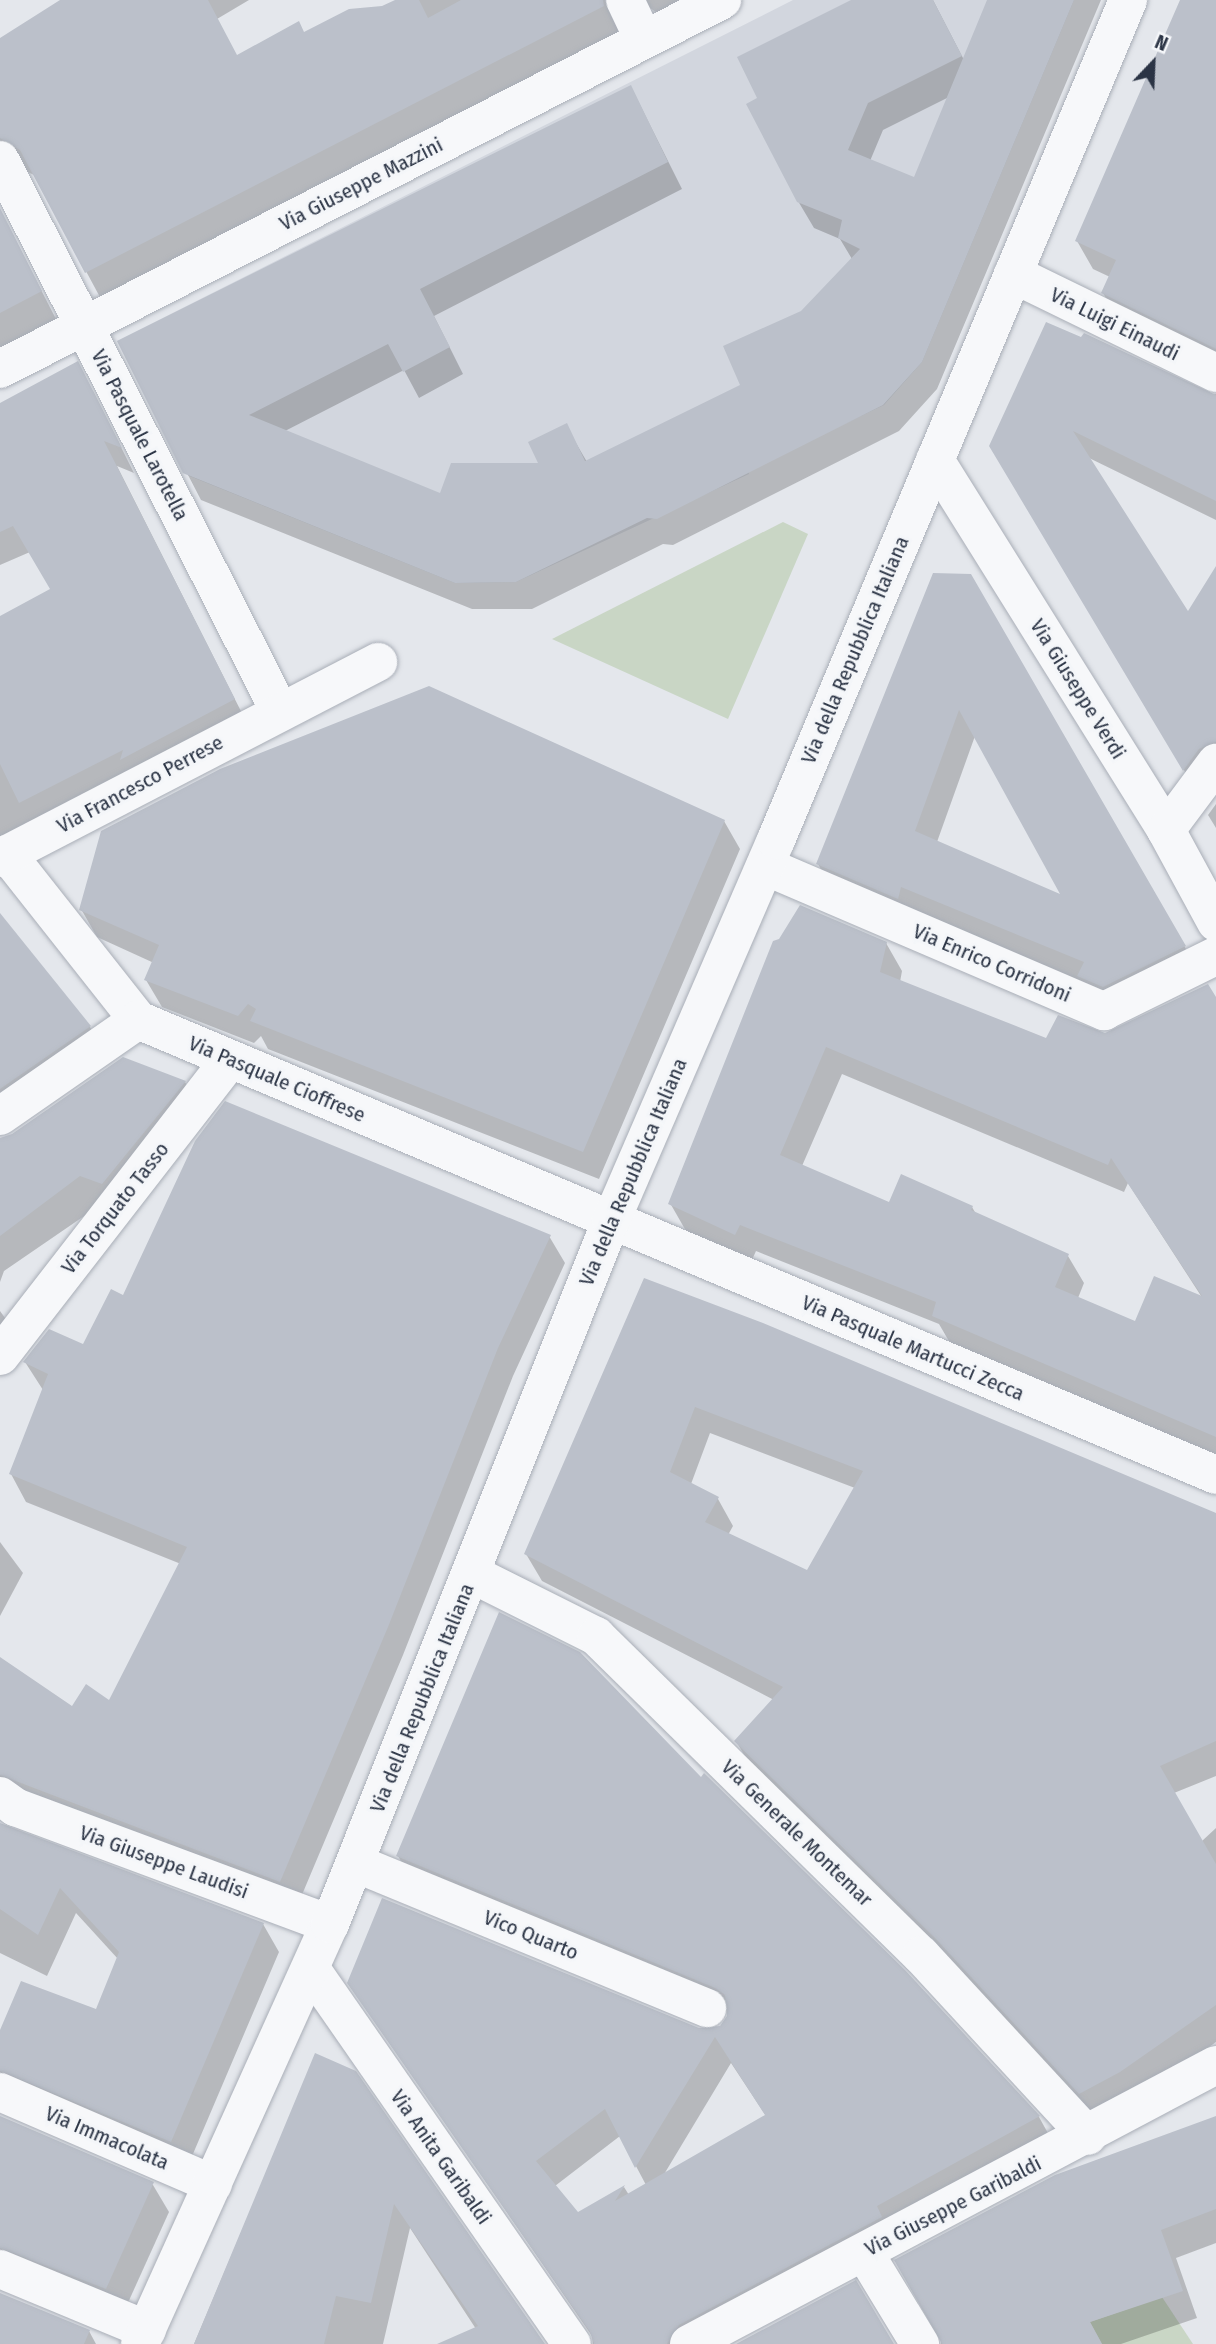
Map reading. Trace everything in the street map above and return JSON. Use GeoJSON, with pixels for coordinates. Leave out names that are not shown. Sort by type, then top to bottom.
{"type":"FeatureCollection","features":[{"type":"Feature","properties":{"kind":"street"},"geometry":{"type":"LineString","coordinates":[[625,0],[643,38]]}},
{"type":"Feature","properties":{"kind":"street","name":"Via Giuseppe Mazzini"},"geometry":{"type":"LineString","coordinates":[[0,369],[643,38],[722,0]]}},
{"type":"Feature","properties":{"kind":"street","name":"Via della Repubblica Italiana"},"geometry":{"type":"LineString","coordinates":[[144,2337],[330,1924],[611,1221],[765,866],[1128,0]]}},
{"type":"Feature","properties":{"kind":"street","name":"Via Pasquale Larotella"},"geometry":{"type":"LineString","coordinates":[[0,160],[279,710]]}},
{"type":"Feature","properties":{"kind":"street","name":"Via Luigi Einaudi"},"geometry":{"type":"LineString","coordinates":[[1013,274],[1216,373]]}},
{"type":"Feature","properties":{"kind":"street","name":"Via Giuseppe Verdi"},"geometry":{"type":"LineString","coordinates":[[935,460],[1166,830],[1216,922]]}},
{"type":"Feature","properties":{"kind":"street","name":"Via Francesco Perrese"},"geometry":{"type":"LineString","coordinates":[[3,856],[279,710],[378,662]]}},
{"type":"Feature","properties":{"kind":"street"},"geometry":{"type":"LineString","coordinates":[[1166,830],[1216,763]]}},
{"type":"Feature","properties":{"kind":"street","name":"Via Pasquale Cioffrese"},"geometry":{"type":"LineString","coordinates":[[3,856],[138,1020],[611,1221]]}},
{"type":"Feature","properties":{"kind":"street","name":"Via Enrico Corridoni"},"geometry":{"type":"LineString","coordinates":[[765,866],[1104,1011],[1216,956]]}},
{"type":"Feature","properties":{"kind":"street"},"geometry":{"type":"LineString","coordinates":[[0,1116],[138,1020]]}},
{"type":"Feature","properties":{"kind":"street","name":"Via Torquato Tasso"},"geometry":{"type":"LineString","coordinates":[[0,1356],[230,1060]]}},
{"type":"Feature","properties":{"kind":"street","name":"Via Pasquale Martucci Zecca"},"geometry":{"type":"LineString","coordinates":[[611,1221],[1216,1475]]}},
{"type":"Feature","properties":{"kind":"street","name":"Via Generale Montemar"},"geometry":{"type":"LineString","coordinates":[[472,1573],[596,1636],[921,1955],[1088,2136]]}},
{"type":"Feature","properties":{"kind":"street","name":"Via Giuseppe Laudisi"},"geometry":{"type":"LineString","coordinates":[[0,1796],[15,1807],[330,1924]]}},
{"type":"Feature","properties":{"kind":"street","name":"Vico Quarto"},"geometry":{"type":"LineString","coordinates":[[355,1863],[707,2008]]}},
{"type":"Feature","properties":{"kind":"street","name":"Via Anita Garibaldi"},"geometry":{"type":"LineString","coordinates":[[311,1969],[572,2344]]}},
{"type":"Feature","properties":{"kind":"street","name":"Via Giuseppe Garibaldi"},"geometry":{"type":"LineString","coordinates":[[689,2344],[1088,2136],[1216,2065]]}},
{"type":"Feature","properties":{"kind":"street","name":"Via Immacolata"},"geometry":{"type":"LineString","coordinates":[[0,2092],[213,2184]]}},
{"type":"Feature","properties":{"kind":"street"},"geometry":{"type":"LineString","coordinates":[[864,2252],[920,2344]]}},
{"type":"Feature","properties":{"kind":"street"},"geometry":{"type":"LineString","coordinates":[[0,2269],[144,2337]]}},
{"type":"Feature","properties":{"kind":"shaded area"},"geometry":{"type":"Polygon","coordinates":[[[793,0],[1074,0],[922,362],[884,405],[748,470],[749,474],[516,582],[455,583],[182,473],[117,341],[793,0]]]}},
{"type":"Feature","properties":{"kind":"green space"},"geometry":{"type":"Polygon","coordinates":[[[783,522],[808,534],[728,719],[552,639],[783,522]]]}},
{"type":"Feature","properties":{"kind":"green space"},"geometry":{"type":"Polygon","coordinates":[[[1162,2297],[1193,2344],[1102,2344],[1090,2322],[1162,2297]]]}},
{"type":"Feature","properties":{"kind":"building"},"geometry":{"type":"Polygon","coordinates":[[[60,0],[208,0],[237,55],[299,21],[304,32],[349,9],[382,6],[395,0],[419,0],[428,18],[461,0],[603,0],[604,6],[85,273],[20,150],[0,138],[0,38],[60,0]]]}},
{"type":"Feature","properties":{"kind":"building"},"geometry":{"type":"Polygon","coordinates":[[[851,0],[933,0],[962,56],[868,103],[848,150],[914,177],[987,0],[1074,0],[922,362],[883,405],[657,519],[647,518],[516,582],[455,583],[183,473],[117,341],[631,85],[668,162],[420,289],[450,347],[403,372],[388,344],[249,415],[440,493],[451,463],[538,463],[528,442],[567,423],[585,461],[740,385],[723,346],[801,311],[860,249],[838,238],[842,220],[797,202],[746,104],[757,98],[737,57],[851,0]]]}},
{"type":"Feature","properties":{"kind":"building"},"geometry":{"type":"Polygon","coordinates":[[[1180,0],[1216,0],[1216,349],[1101,293],[1116,260],[1075,241],[1180,0]]]}},
{"type":"Feature","properties":{"kind":"building"},"geometry":{"type":"Polygon","coordinates":[[[0,208],[42,291],[0,313],[0,208]]]}},
{"type":"Feature","properties":{"kind":"building"},"geometry":{"type":"Polygon","coordinates":[[[1046,322],[1081,337],[1084,333],[1216,395],[1216,501],[1073,431],[1188,611],[1216,566],[1216,742],[1199,749],[1183,771],[989,446],[1046,322]]]}},
{"type":"Feature","properties":{"kind":"building"},"geometry":{"type":"Polygon","coordinates":[[[78,361],[122,448],[104,441],[235,699],[120,760],[123,750],[19,803],[0,764],[0,616],[50,589],[13,526],[0,532],[0,403],[78,361]]]}},
{"type":"Feature","properties":{"kind":"building"},"geometry":{"type":"Polygon","coordinates":[[[933,573],[971,574],[1186,946],[1103,987],[1077,976],[1084,962],[901,887],[898,899],[816,864],[933,573]],[[959,710],[915,831],[1060,894],[959,710]]]}},
{"type":"Feature","properties":{"kind":"building"},"geometry":{"type":"Polygon","coordinates":[[[429,686],[725,820],[583,1152],[250,1021],[256,1009],[248,1004],[238,1016],[144,980],[159,945],[79,910],[101,831],[220,769],[429,686]]]}},
{"type":"Feature","properties":{"kind":"building"},"geometry":{"type":"Polygon","coordinates":[[[800,905],[887,942],[880,972],[1046,1038],[1058,1015],[1105,1033],[1208,984],[1216,997],[1216,1437],[932,1316],[936,1302],[740,1225],[735,1235],[668,1204],[773,941],[779,939],[800,905]],[[826,1047],[780,1155],[889,1202],[901,1174],[973,1206],[971,1210],[1069,1254],[1055,1287],[1135,1321],[1154,1276],[1202,1296],[1111,1158],[1108,1165],[826,1047]]]}},
{"type":"Feature","properties":{"kind":"building"},"geometry":{"type":"Polygon","coordinates":[[[0,913],[91,1026],[0,1089],[0,913]]]}},
{"type":"Feature","properties":{"kind":"building"},"geometry":{"type":"Polygon","coordinates":[[[123,1057],[186,1081],[102,1184],[80,1176],[0,1236],[0,1138],[12,1134],[123,1057]]]}},
{"type":"Feature","properties":{"kind":"building"},"geometry":{"type":"Polygon","coordinates":[[[225,1101],[551,1235],[498,1348],[388,1627],[280,1882],[0,1775],[0,1657],[72,1706],[86,1684],[109,1700],[187,1547],[9,1474],[48,1374],[23,1362],[49,1329],[83,1344],[111,1289],[123,1295],[195,1141],[225,1101]]]}},
{"type":"Feature","properties":{"kind":"building"},"geometry":{"type":"Polygon","coordinates":[[[644,1278],[763,1323],[1216,1513],[1216,1741],[1160,1766],[1216,1864],[1216,2005],[1120,2072],[1079,2094],[936,1939],[734,1741],[783,1687],[524,1554],[644,1278]],[[695,1407],[670,1472],[719,1497],[705,1522],[807,1570],[863,1471],[695,1407]]]}},
{"type":"Feature","properties":{"kind":"building"},"geometry":{"type":"Polygon","coordinates":[[[499,1612],[580,1652],[701,1777],[704,1773],[905,1970],[1040,2116],[877,2206],[882,2217],[679,2325],[667,2344],[594,2344],[590,2332],[347,1983],[382,1898],[699,2028],[720,2026],[727,2016],[725,1995],[715,1988],[396,1856],[499,1612]],[[715,2037],[635,2168],[605,2109],[536,2161],[578,2212],[625,2185],[615,2201],[765,2115],[715,2037]]]}},
{"type":"Feature","properties":{"kind":"building"},"geometry":{"type":"Polygon","coordinates":[[[0,1823],[264,1923],[171,2142],[0,2071],[0,2030],[21,1981],[96,2009],[119,1952],[60,1888],[38,1935],[0,1909],[0,1823]]]}},
{"type":"Feature","properties":{"kind":"building"},"geometry":{"type":"Polygon","coordinates":[[[315,2053],[356,2071],[545,2344],[437,2344],[478,2326],[394,2204],[371,2303],[336,2296],[324,2344],[194,2344],[315,2053]]]}},
{"type":"Feature","properties":{"kind":"building"},"geometry":{"type":"Polygon","coordinates":[[[0,2116],[154,2182],[106,2289],[0,2248],[0,2116]]]}},
{"type":"Feature","properties":{"kind":"building"},"geometry":{"type":"Polygon","coordinates":[[[1216,2116],[1216,2209],[1161,2230],[1183,2291],[1090,2322],[1102,2344],[942,2344],[894,2260],[1055,2175],[1216,2116]]]}},
{"type":"Feature","properties":{"kind":"building"},"geometry":{"type":"Polygon","coordinates":[[[856,2280],[894,2344],[736,2344],[856,2280]]]}},
{"type":"Feature","properties":{"kind":"building"},"geometry":{"type":"Polygon","coordinates":[[[0,2293],[90,2330],[84,2344],[0,2344],[0,2293]]]}}]}
